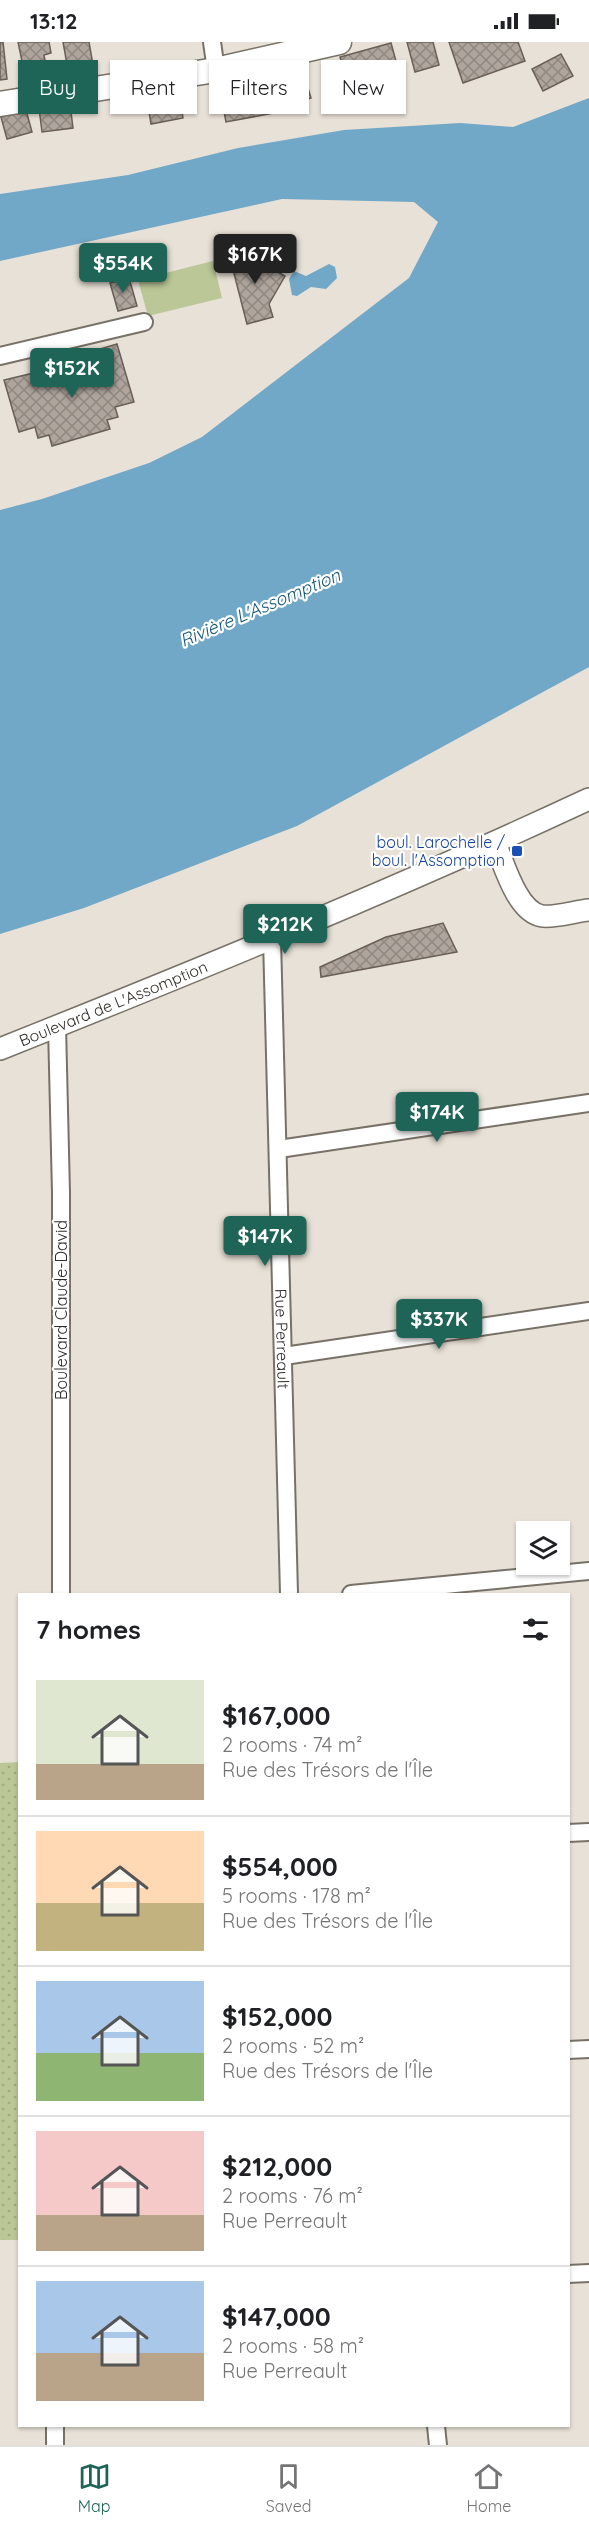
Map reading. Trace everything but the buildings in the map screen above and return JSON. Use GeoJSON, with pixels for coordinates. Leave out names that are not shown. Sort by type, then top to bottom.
{"type":"FeatureCollection","features":[{"type":"Feature","properties":{"kind":"main road"},"geometry":{"type":"LineString","coordinates":[[260,60],[339,42]]}},
{"type":"Feature","properties":{"kind":"main road"},"geometry":{"type":"LineString","coordinates":[[0,104],[209,71]]}},
{"type":"Feature","properties":{"kind":"street"},"geometry":{"type":"LineString","coordinates":[[212,42],[215,60]]}},
{"type":"Feature","properties":{"kind":"street"},"geometry":{"type":"LineString","coordinates":[[0,356],[144,322]]}},
{"type":"Feature","properties":{"kind":"street","name":"Boulevard de L'Assomption"},"geometry":{"type":"LineString","coordinates":[[0,1049],[272,939],[495,843],[589,799]]}},
{"type":"Feature","properties":{"kind":"street"},"geometry":{"type":"LineString","coordinates":[[495,843],[516,893],[526,909],[542,917],[589,910]]}},
{"type":"Feature","properties":{"kind":"street","name":"Rue Perreault"},"geometry":{"type":"LineString","coordinates":[[272,939],[289,1593]]}},
{"type":"Feature","properties":{"kind":"street","name":"Boulevard Claude-David"},"geometry":{"type":"LineString","coordinates":[[57,1026],[61,1193],[61,1593]]}},
{"type":"Feature","properties":{"kind":"street"},"geometry":{"type":"LineString","coordinates":[[279,1149],[589,1103]]}},
{"type":"Feature","properties":{"kind":"street"},"geometry":{"type":"LineString","coordinates":[[284,1356],[589,1311]]}},
{"type":"Feature","properties":{"kind":"street"},"geometry":{"type":"LineString","coordinates":[[361,1593],[589,1570]]}},
{"type":"Feature","properties":{"kind":"street"},"geometry":{"type":"LineString","coordinates":[[570,1833],[589,1832]]}},
{"type":"Feature","properties":{"kind":"street"},"geometry":{"type":"LineString","coordinates":[[570,2050],[589,2049]]}},
{"type":"Feature","properties":{"kind":"street"},"geometry":{"type":"LineString","coordinates":[[570,2274],[589,2273]]}},
{"type":"Feature","properties":{"kind":"street"},"geometry":{"type":"LineString","coordinates":[[55,2427],[55,2445]]}},
{"type":"Feature","properties":{"kind":"street"},"geometry":{"type":"LineString","coordinates":[[436,2427],[438,2445]]}},
{"type":"Feature","properties":{"kind":"green space"},"geometry":{"type":"Polygon","coordinates":[[[213,261],[222,298],[148,316],[138,280],[213,261]]]}},
{"type":"Feature","properties":{"kind":"green space"},"geometry":{"type":"Polygon","coordinates":[[[18,1762],[18,2240],[0,2240],[0,1763],[18,1762]]]}},
{"type":"Feature","properties":{"kind":"water","name":"Rivière L'Assomption"},"geometry":{"type":"Polygon","coordinates":[[[589,98],[589,667],[297,826],[84,908],[0,934],[0,510],[42,499],[149,463],[202,437],[409,278],[438,222],[414,202],[282,199],[0,261],[0,194],[128,175],[238,148],[344,130],[460,123],[513,127],[589,98]]]}},
{"type":"Feature","properties":{"kind":"water"},"geometry":{"type":"Polygon","coordinates":[[[329,264],[335,267],[337,278],[326,289],[311,287],[297,296],[292,295],[289,279],[294,271],[306,276],[329,264]]]}},
{"type":"Feature","properties":{"kind":"place","name":"boul. Larochelle / boul. l'Assomption"},"geometry":{"type":"Point","coordinates":[517,851]}}]}
